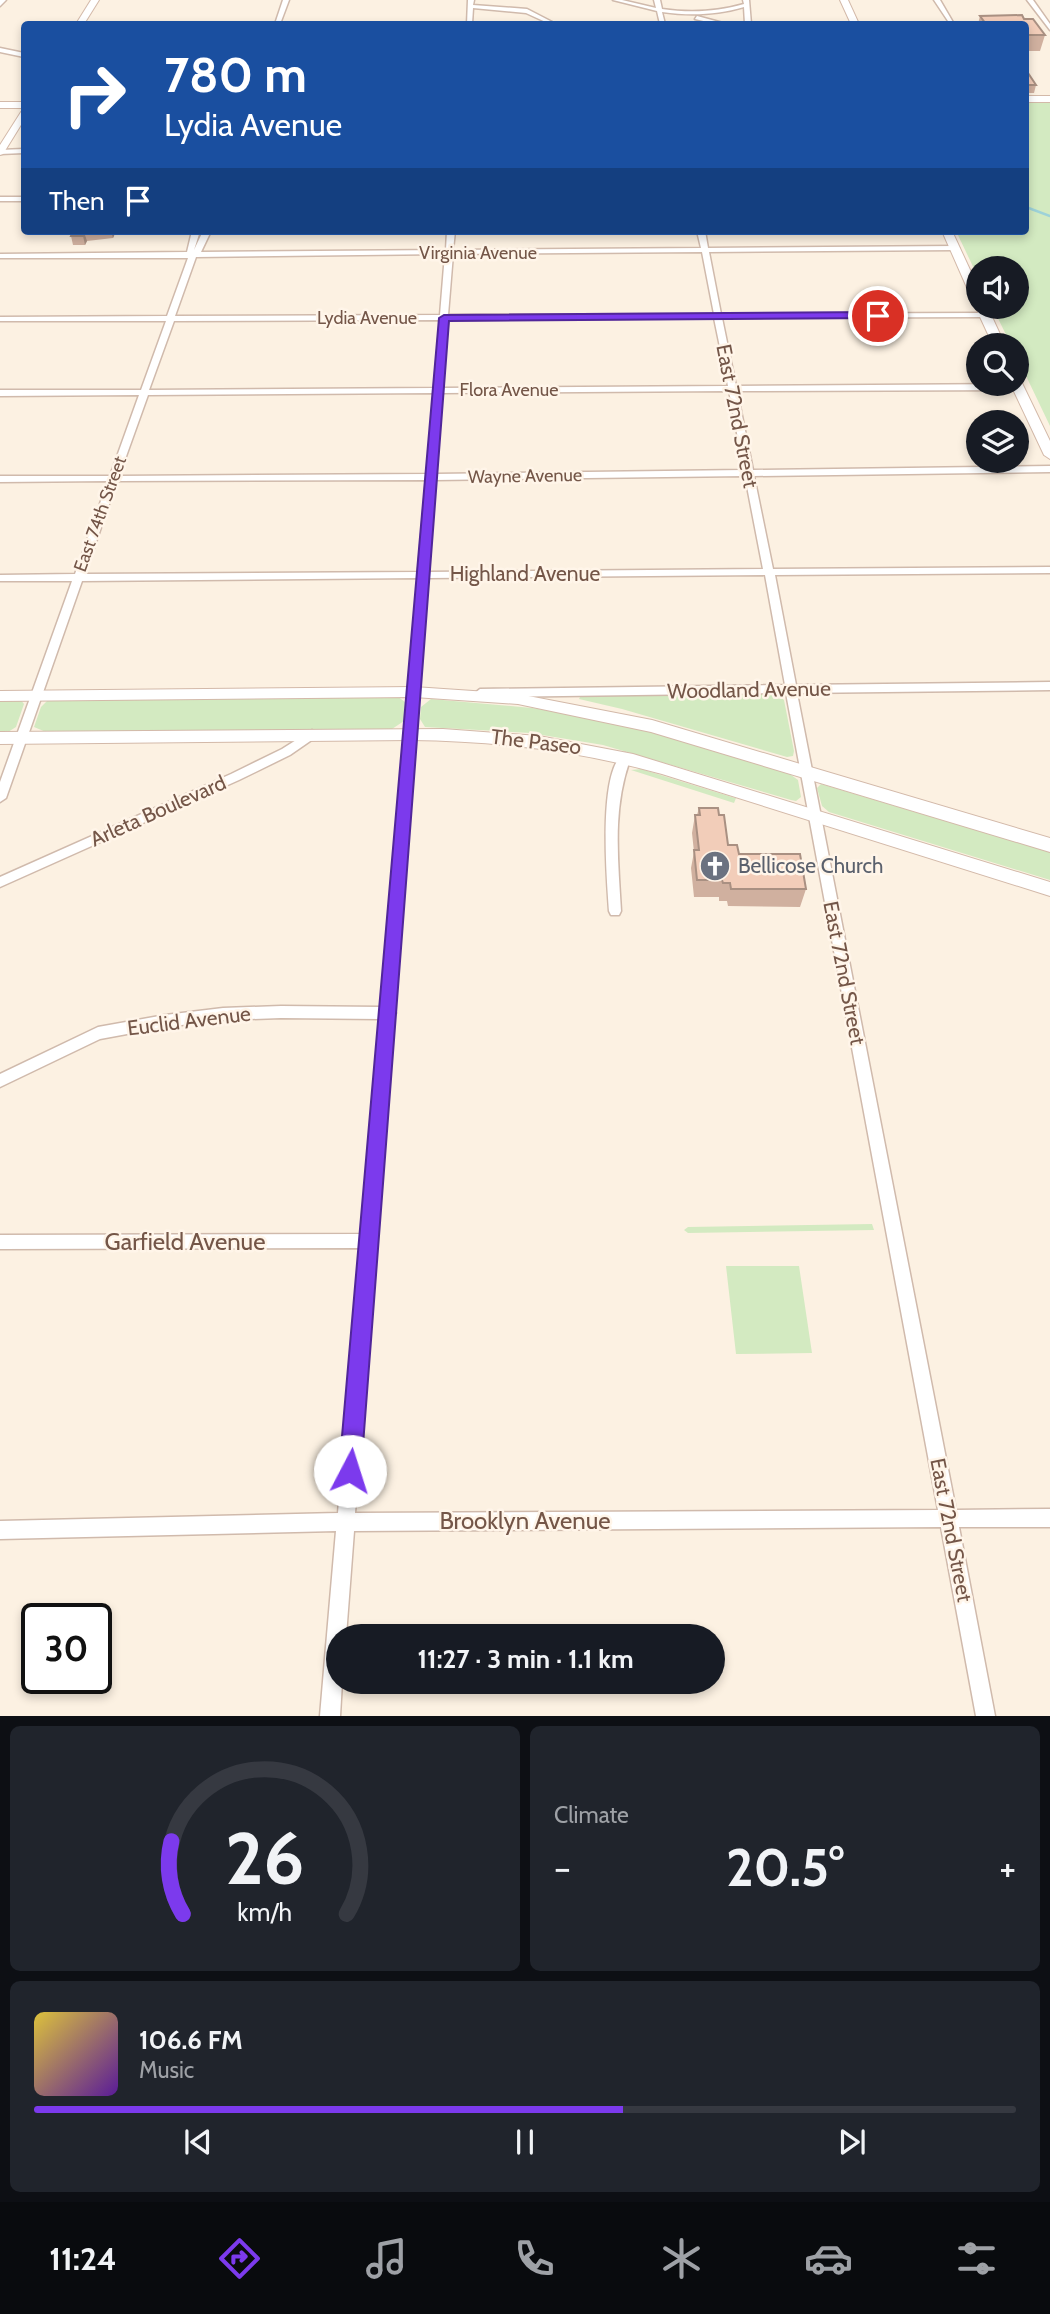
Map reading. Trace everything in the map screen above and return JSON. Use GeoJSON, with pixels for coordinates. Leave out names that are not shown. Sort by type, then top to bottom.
{"type":"FeatureCollection","features":[{"type":"Feature","properties":{"kind":"main road"},"geometry":{"type":"LineString","coordinates":[[82,21],[95,0]]}},
{"type":"Feature","properties":{"kind":"main road"},"geometry":{"type":"LineString","coordinates":[[844,0],[854,21]]}},
{"type":"Feature","properties":{"kind":"main road"},"geometry":{"type":"LineString","coordinates":[[1029,100],[1050,99]]}},
{"type":"Feature","properties":{"kind":"main road"},"geometry":{"type":"LineString","coordinates":[[0,105],[21,105]]}},
{"type":"Feature","properties":{"kind":"main road"},"geometry":{"type":"LineString","coordinates":[[1,150],[21,119]]}},
{"type":"Feature","properties":{"kind":"main road"},"geometry":{"type":"LineString","coordinates":[[949,235],[966,272]]}},
{"type":"Feature","properties":{"kind":"main road"},"geometry":{"type":"LineString","coordinates":[[1022,396],[1050,456]]}},
{"type":"Feature","properties":{"kind":"main road","name":"The Paseo"},"geometry":{"type":"LineString","coordinates":[[0,696],[414,692],[518,699],[614,716],[1050,845]]}},
{"type":"Feature","properties":{"kind":"main road","name":"The Paseo"},"geometry":{"type":"LineString","coordinates":[[0,738],[466,734],[535,740],[625,757],[1050,889]]}},
{"type":"Feature","properties":{"kind":"street"},"geometry":{"type":"LineString","coordinates":[[278,21],[286,0]]}},
{"type":"Feature","properties":{"kind":"street"},"geometry":{"type":"LineString","coordinates":[[616,0],[708,21]]}},
{"type":"Feature","properties":{"kind":"street"},"geometry":{"type":"LineString","coordinates":[[657,0],[661,21]]}},
{"type":"Feature","properties":{"kind":"street"},"geometry":{"type":"LineString","coordinates":[[937,0],[950,21]]}},
{"type":"Feature","properties":{"kind":"street"},"geometry":{"type":"LineString","coordinates":[[1030,0],[1050,28]]}},
{"type":"Feature","properties":{"kind":"street"},"geometry":{"type":"LineString","coordinates":[[469,21],[471,3],[527,11],[547,21]]}},
{"type":"Feature","properties":{"kind":"street"},"geometry":{"type":"LineString","coordinates":[[683,15],[719,12],[746,3],[748,21]]}},
{"type":"Feature","properties":{"kind":"street"},"geometry":{"type":"LineString","coordinates":[[0,50],[21,54]]}},
{"type":"Feature","properties":{"kind":"street"},"geometry":{"type":"LineString","coordinates":[[1,150],[21,149]]}},
{"type":"Feature","properties":{"kind":"street"},"geometry":{"type":"LineString","coordinates":[[0,199],[21,199]]}},
{"type":"Feature","properties":{"kind":"street","name":"East 74th Street"},"geometry":{"type":"LineString","coordinates":[[0,798],[193,256],[190,249],[195,235]]}},
{"type":"Feature","properties":{"kind":"street"},"geometry":{"type":"LineString","coordinates":[[193,256],[200,249],[205,235]]}},
{"type":"Feature","properties":{"kind":"street"},"geometry":{"type":"LineString","coordinates":[[330,1716],[451,235]]}},
{"type":"Feature","properties":{"kind":"street","name":"East 72nd Street"},"geometry":{"type":"LineString","coordinates":[[702,235],[769,572],[986,1716]]}},
{"type":"Feature","properties":{"kind":"street","name":"Virginia Avenue"},"geometry":{"type":"LineString","coordinates":[[0,256],[955,248]]}},
{"type":"Feature","properties":{"kind":"street","name":"Lydia Avenue"},"geometry":{"type":"LineString","coordinates":[[0,319],[717,317],[966,311]]}},
{"type":"Feature","properties":{"kind":"street","name":"Flora Avenue"},"geometry":{"type":"LineString","coordinates":[[0,393],[966,386]]}},
{"type":"Feature","properties":{"kind":"street","name":"Wayne Avenue"},"geometry":{"type":"LineString","coordinates":[[0,479],[431,477],[1050,469]]}},
{"type":"Feature","properties":{"kind":"street","name":"Highland Avenue"},"geometry":{"type":"LineString","coordinates":[[0,579],[1050,570]]}},
{"type":"Feature","properties":{"kind":"street","name":"Woodland Avenue"},"geometry":{"type":"LineString","coordinates":[[449,693],[1050,686]]}},
{"type":"Feature","properties":{"kind":"street","name":"Arleta Boulevard"},"geometry":{"type":"LineString","coordinates":[[0,882],[235,777],[286,752],[312,734]]}},
{"type":"Feature","properties":{"kind":"street"},"geometry":{"type":"LineString","coordinates":[[615,911],[611,810],[617,775],[625,757]]}},
{"type":"Feature","properties":{"kind":"street","name":"Euclid Avenue"},"geometry":{"type":"LineString","coordinates":[[0,1081],[98,1033],[165,1021],[269,1013],[389,1013]]}},
{"type":"Feature","properties":{"kind":"street","name":"Garfield Avenue"},"geometry":{"type":"LineString","coordinates":[[0,1242],[370,1241]]}},
{"type":"Feature","properties":{"kind":"street","name":"Brooklyn Avenue"},"geometry":{"type":"LineString","coordinates":[[0,1530],[346,1522],[1050,1518]]}},
{"type":"Feature","properties":{"kind":"green space"},"geometry":{"type":"Polygon","coordinates":[[[1050,102],[1050,426],[1029,382],[1029,333],[1005,333],[998,319],[1029,319],[1029,256],[968,256],[958,235],[1029,235],[1029,103],[1050,102]]]}},
{"type":"Feature","properties":{"kind":"green space"},"geometry":{"type":"Polygon","coordinates":[[[777,694],[784,700],[793,756],[787,757],[579,699],[581,695],[777,694]]]}},
{"type":"Feature","properties":{"kind":"green space"},"geometry":{"type":"Polygon","coordinates":[[[397,696],[405,702],[404,721],[392,729],[46,732],[34,727],[41,707],[49,699],[397,696]]]}},
{"type":"Feature","properties":{"kind":"green space"},"geometry":{"type":"Polygon","coordinates":[[[20,699],[24,704],[16,727],[8,732],[0,732],[0,700],[20,699]]]}},
{"type":"Feature","properties":{"kind":"green space"},"geometry":{"type":"Polygon","coordinates":[[[431,699],[532,708],[583,716],[656,733],[787,772],[798,780],[801,797],[796,801],[791,800],[603,745],[530,733],[425,727],[420,719],[421,707],[431,699]]]}},
{"type":"Feature","properties":{"kind":"green space"},"geometry":{"type":"Polygon","coordinates":[[[641,769],[736,798],[734,803],[631,770],[641,769]]]}},
{"type":"Feature","properties":{"kind":"green space"},"geometry":{"type":"Polygon","coordinates":[[[821,784],[1050,852],[1050,880],[829,812],[822,806],[817,788],[821,784]]]}},
{"type":"Feature","properties":{"kind":"green space"},"geometry":{"type":"Polygon","coordinates":[[[872,1224],[874,1230],[688,1233],[684,1230],[688,1227],[872,1224]]]}},
{"type":"Feature","properties":{"kind":"green space"},"geometry":{"type":"Polygon","coordinates":[[[726,1266],[799,1266],[812,1353],[736,1354],[726,1266]]]}},
{"type":"Feature","properties":{"kind":"building"},"geometry":{"type":"Polygon","coordinates":[[[1022,15],[1024,19],[1033,19],[1045,35],[1029,35],[1029,21],[984,21],[980,16],[1022,15]]]}},
{"type":"Feature","properties":{"kind":"building"},"geometry":{"type":"Polygon","coordinates":[[[1029,74],[1036,85],[1029,85],[1029,74]]]}},
{"type":"Feature","properties":{"kind":"building"},"geometry":{"type":"Polygon","coordinates":[[[699,808],[718,808],[719,815],[724,815],[728,845],[737,845],[739,854],[800,854],[806,889],[731,889],[730,883],[723,883],[722,880],[697,880],[694,850],[699,850],[695,815],[700,815],[699,808]]]}},
{"type":"Feature","properties":{"kind":"waterway"},"geometry":{"type":"LineString","coordinates":[[1029,208],[1050,216]]}},
{"type":"Feature","properties":{"kind":"place","name":"Bellicose Church"},"geometry":{"type":"Point","coordinates":[715,866]}},
{"type":"Feature","properties":{"kind":"route"},"geometry":{"type":"LineString","coordinates":[[350,1471],[444,318],[878,316]]}}]}
